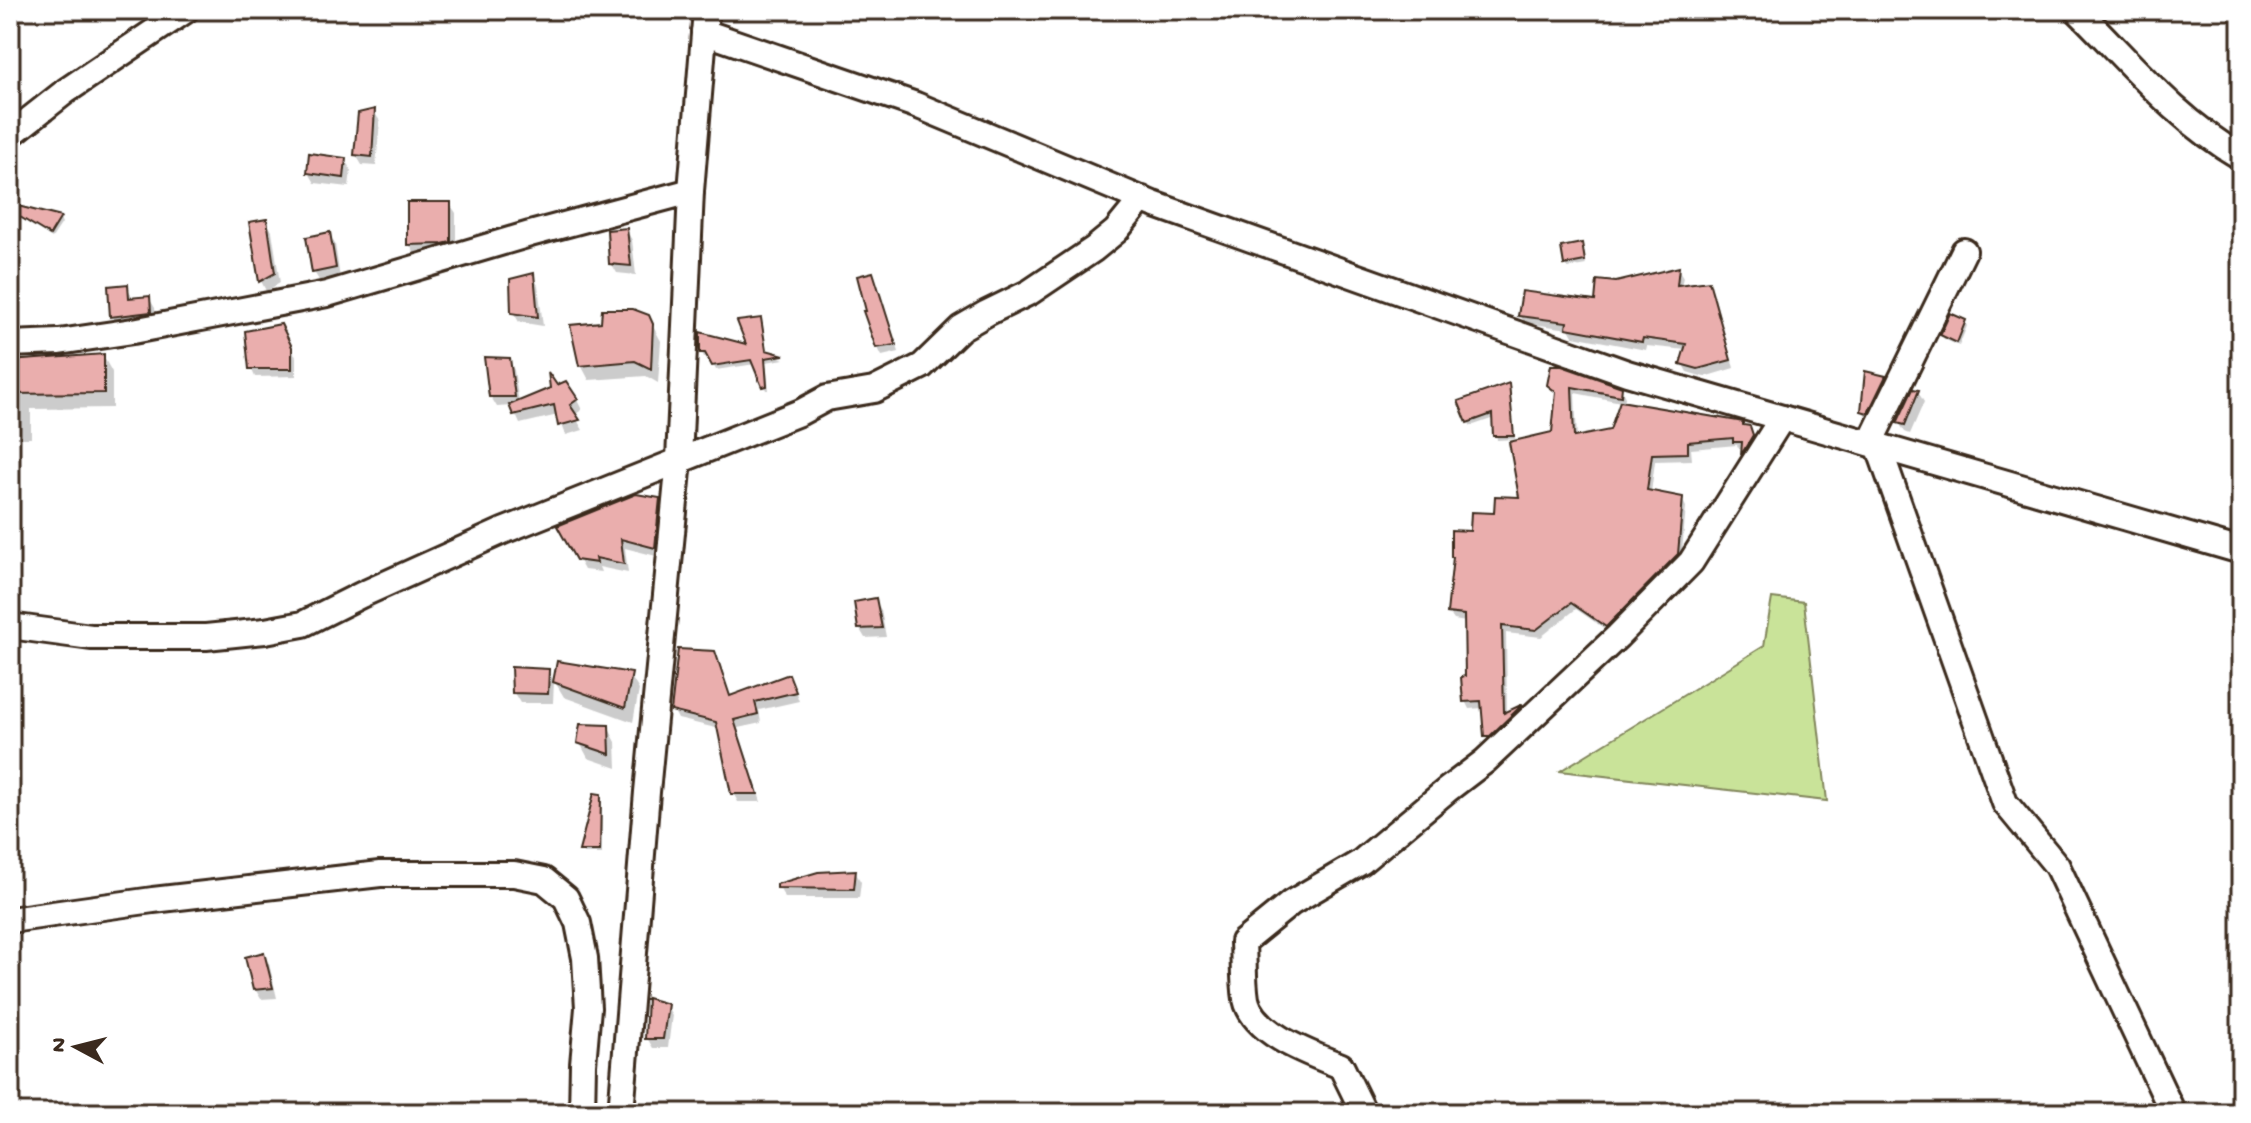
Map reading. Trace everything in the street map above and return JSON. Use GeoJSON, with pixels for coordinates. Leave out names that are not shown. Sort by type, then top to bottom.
{"type":"FeatureCollection","features":[{"type":"Feature","properties":{"kind":"street"},"geometry":{"type":"LineString","coordinates":[[10,135],[66,91],[186,10]]}},
{"type":"Feature","properties":{"kind":"street"},"geometry":{"type":"LineString","coordinates":[[2077,10],[2186,120],[2241,157]]}},
{"type":"Feature","properties":{"kind":"street"},"geometry":{"type":"LineString","coordinates":[[621,1113],[647,792],[679,460],[691,191],[705,21],[1142,199],[1627,373],[2241,551]]}},
{"type":"Feature","properties":{"kind":"street"},"geometry":{"type":"LineString","coordinates":[[10,344],[59,342],[133,331],[327,294],[530,234],[691,191]]}},
{"type":"Feature","properties":{"kind":"street"},"geometry":{"type":"LineString","coordinates":[[10,626],[91,637],[206,637],[303,624],[503,531],[801,412],[827,398],[874,390],[922,366],[961,328],[1040,286],[1094,249],[1116,231],[1142,199]]}},
{"type":"Feature","properties":{"kind":"street"},"geometry":{"type":"LineString","coordinates":[[1964,251],[1874,444],[2005,803],[2057,866],[2173,1113]]}},
{"type":"Feature","properties":{"kind":"street"},"geometry":{"type":"LineString","coordinates":[[1364,1113],[1341,1066],[1307,1052],[1259,1025],[1246,1002],[1243,942],[1291,903],[1361,862],[1485,761],[1618,636],[1691,562],[1782,418]]}},
{"type":"Feature","properties":{"kind":"street"},"geometry":{"type":"LineString","coordinates":[[10,920],[380,874],[514,874],[544,880],[566,898],[578,923],[585,958],[588,1008],[582,1113]]}},
{"type":"Feature","properties":{"kind":"green space"},"geometry":{"type":"Polygon","coordinates":[[[1772,598],[1804,602],[1827,801],[1560,771],[1764,646],[1772,598]]]}},
{"type":"Feature","properties":{"kind":"building"},"geometry":{"type":"Polygon","coordinates":[[[375,109],[372,157],[354,155],[358,113],[375,109]]]}},
{"type":"Feature","properties":{"kind":"building"},"geometry":{"type":"Polygon","coordinates":[[[309,153],[346,158],[344,178],[307,173],[309,153]]]}},
{"type":"Feature","properties":{"kind":"building"},"geometry":{"type":"Polygon","coordinates":[[[407,202],[451,202],[451,242],[407,245],[407,202]]]}},
{"type":"Feature","properties":{"kind":"building"},"geometry":{"type":"Polygon","coordinates":[[[10,204],[61,217],[50,235],[10,211],[10,204]]]}},
{"type":"Feature","properties":{"kind":"building"},"geometry":{"type":"Polygon","coordinates":[[[267,219],[275,273],[259,282],[249,222],[267,219]]]}},
{"type":"Feature","properties":{"kind":"building"},"geometry":{"type":"Polygon","coordinates":[[[627,228],[631,266],[609,264],[607,230],[627,228]]]}},
{"type":"Feature","properties":{"kind":"building"},"geometry":{"type":"Polygon","coordinates":[[[330,232],[336,268],[312,273],[306,237],[330,232]]]}},
{"type":"Feature","properties":{"kind":"building"},"geometry":{"type":"Polygon","coordinates":[[[1582,243],[1585,261],[1564,265],[1561,247],[1582,243]]]}},
{"type":"Feature","properties":{"kind":"building"},"geometry":{"type":"Polygon","coordinates":[[[1679,267],[1677,285],[1709,281],[1731,360],[1698,369],[1680,364],[1686,344],[1643,338],[1642,342],[1566,328],[1567,322],[1518,316],[1522,291],[1595,301],[1597,280],[1616,282],[1679,267]]]}},
{"type":"Feature","properties":{"kind":"building"},"geometry":{"type":"Polygon","coordinates":[[[873,272],[896,345],[876,348],[863,311],[866,311],[857,276],[873,272]]]}},
{"type":"Feature","properties":{"kind":"building"},"geometry":{"type":"Polygon","coordinates":[[[534,273],[538,317],[511,313],[510,279],[534,273]]]}},
{"type":"Feature","properties":{"kind":"building"},"geometry":{"type":"Polygon","coordinates":[[[128,284],[129,298],[150,296],[151,312],[110,317],[108,286],[128,284]]]}},
{"type":"Feature","properties":{"kind":"building"},"geometry":{"type":"Polygon","coordinates":[[[602,309],[633,309],[649,315],[653,324],[651,369],[635,361],[579,366],[570,325],[601,322],[602,309]]]}},
{"type":"Feature","properties":{"kind":"building"},"geometry":{"type":"Polygon","coordinates":[[[1950,313],[1966,320],[1957,343],[1940,335],[1950,313]]]}},
{"type":"Feature","properties":{"kind":"building"},"geometry":{"type":"Polygon","coordinates":[[[761,318],[766,350],[784,355],[765,358],[767,386],[762,387],[751,360],[712,366],[705,353],[700,353],[700,332],[746,344],[737,321],[761,318]]]}},
{"type":"Feature","properties":{"kind":"building"},"geometry":{"type":"Polygon","coordinates":[[[281,324],[292,347],[292,369],[249,369],[245,331],[281,324]]]}},
{"type":"Feature","properties":{"kind":"building"},"geometry":{"type":"Polygon","coordinates":[[[104,354],[104,393],[10,394],[10,361],[104,354]]]}},
{"type":"Feature","properties":{"kind":"building"},"geometry":{"type":"Polygon","coordinates":[[[484,357],[510,358],[515,397],[489,397],[484,357]]]}},
{"type":"Feature","properties":{"kind":"building"},"geometry":{"type":"Polygon","coordinates":[[[1551,365],[1622,387],[1621,396],[1572,387],[1574,437],[1610,430],[1620,401],[1743,422],[1743,425],[1750,426],[1753,435],[1741,455],[1742,442],[1733,442],[1733,438],[1688,442],[1688,453],[1652,454],[1647,490],[1683,497],[1678,554],[1606,627],[1571,603],[1536,630],[1502,626],[1504,713],[1523,704],[1490,736],[1484,736],[1481,701],[1463,702],[1464,615],[1447,613],[1453,557],[1451,530],[1470,531],[1471,512],[1494,513],[1495,496],[1519,497],[1509,442],[1552,432],[1556,392],[1547,385],[1551,365]]]}},
{"type":"Feature","properties":{"kind":"building"},"geometry":{"type":"Polygon","coordinates":[[[1865,371],[1886,376],[1868,413],[1861,411],[1865,371]]]}},
{"type":"Feature","properties":{"kind":"building"},"geometry":{"type":"Polygon","coordinates":[[[548,372],[557,385],[566,381],[578,399],[570,405],[580,420],[558,426],[554,405],[513,415],[509,405],[550,388],[548,372]]]}},
{"type":"Feature","properties":{"kind":"building"},"geometry":{"type":"Polygon","coordinates":[[[1509,383],[1514,436],[1493,436],[1492,414],[1467,423],[1458,401],[1509,383]]]}},
{"type":"Feature","properties":{"kind":"building"},"geometry":{"type":"Polygon","coordinates":[[[1913,389],[1919,390],[1905,425],[1897,423],[1913,389]]]}},
{"type":"Feature","properties":{"kind":"building"},"geometry":{"type":"Polygon","coordinates":[[[636,494],[660,498],[655,548],[621,539],[624,564],[596,558],[597,563],[576,560],[557,526],[636,494]]]}},
{"type":"Feature","properties":{"kind":"building"},"geometry":{"type":"Polygon","coordinates":[[[876,598],[882,628],[858,629],[854,602],[876,598]]]}},
{"type":"Feature","properties":{"kind":"building"},"geometry":{"type":"Polygon","coordinates":[[[678,649],[715,651],[730,696],[789,674],[796,692],[755,702],[758,714],[734,720],[758,794],[731,794],[716,722],[671,711],[678,649]]]}},
{"type":"Feature","properties":{"kind":"building"},"geometry":{"type":"Polygon","coordinates":[[[557,661],[632,673],[625,708],[553,682],[557,661]]]}},
{"type":"Feature","properties":{"kind":"building"},"geometry":{"type":"Polygon","coordinates":[[[511,667],[549,669],[548,694],[512,693],[511,667]]]}},
{"type":"Feature","properties":{"kind":"building"},"geometry":{"type":"Polygon","coordinates":[[[580,724],[609,725],[610,754],[577,743],[580,724]]]}},
{"type":"Feature","properties":{"kind":"building"},"geometry":{"type":"Polygon","coordinates":[[[594,793],[601,794],[600,851],[579,851],[594,793]]]}},
{"type":"Feature","properties":{"kind":"building"},"geometry":{"type":"Polygon","coordinates":[[[856,870],[854,889],[777,888],[777,884],[818,872],[856,870]]]}},
{"type":"Feature","properties":{"kind":"building"},"geometry":{"type":"Polygon","coordinates":[[[264,952],[273,988],[253,990],[245,957],[264,952]]]}},
{"type":"Feature","properties":{"kind":"building"},"geometry":{"type":"Polygon","coordinates":[[[647,998],[668,1004],[663,1039],[645,1039],[647,998]]]}}]}
